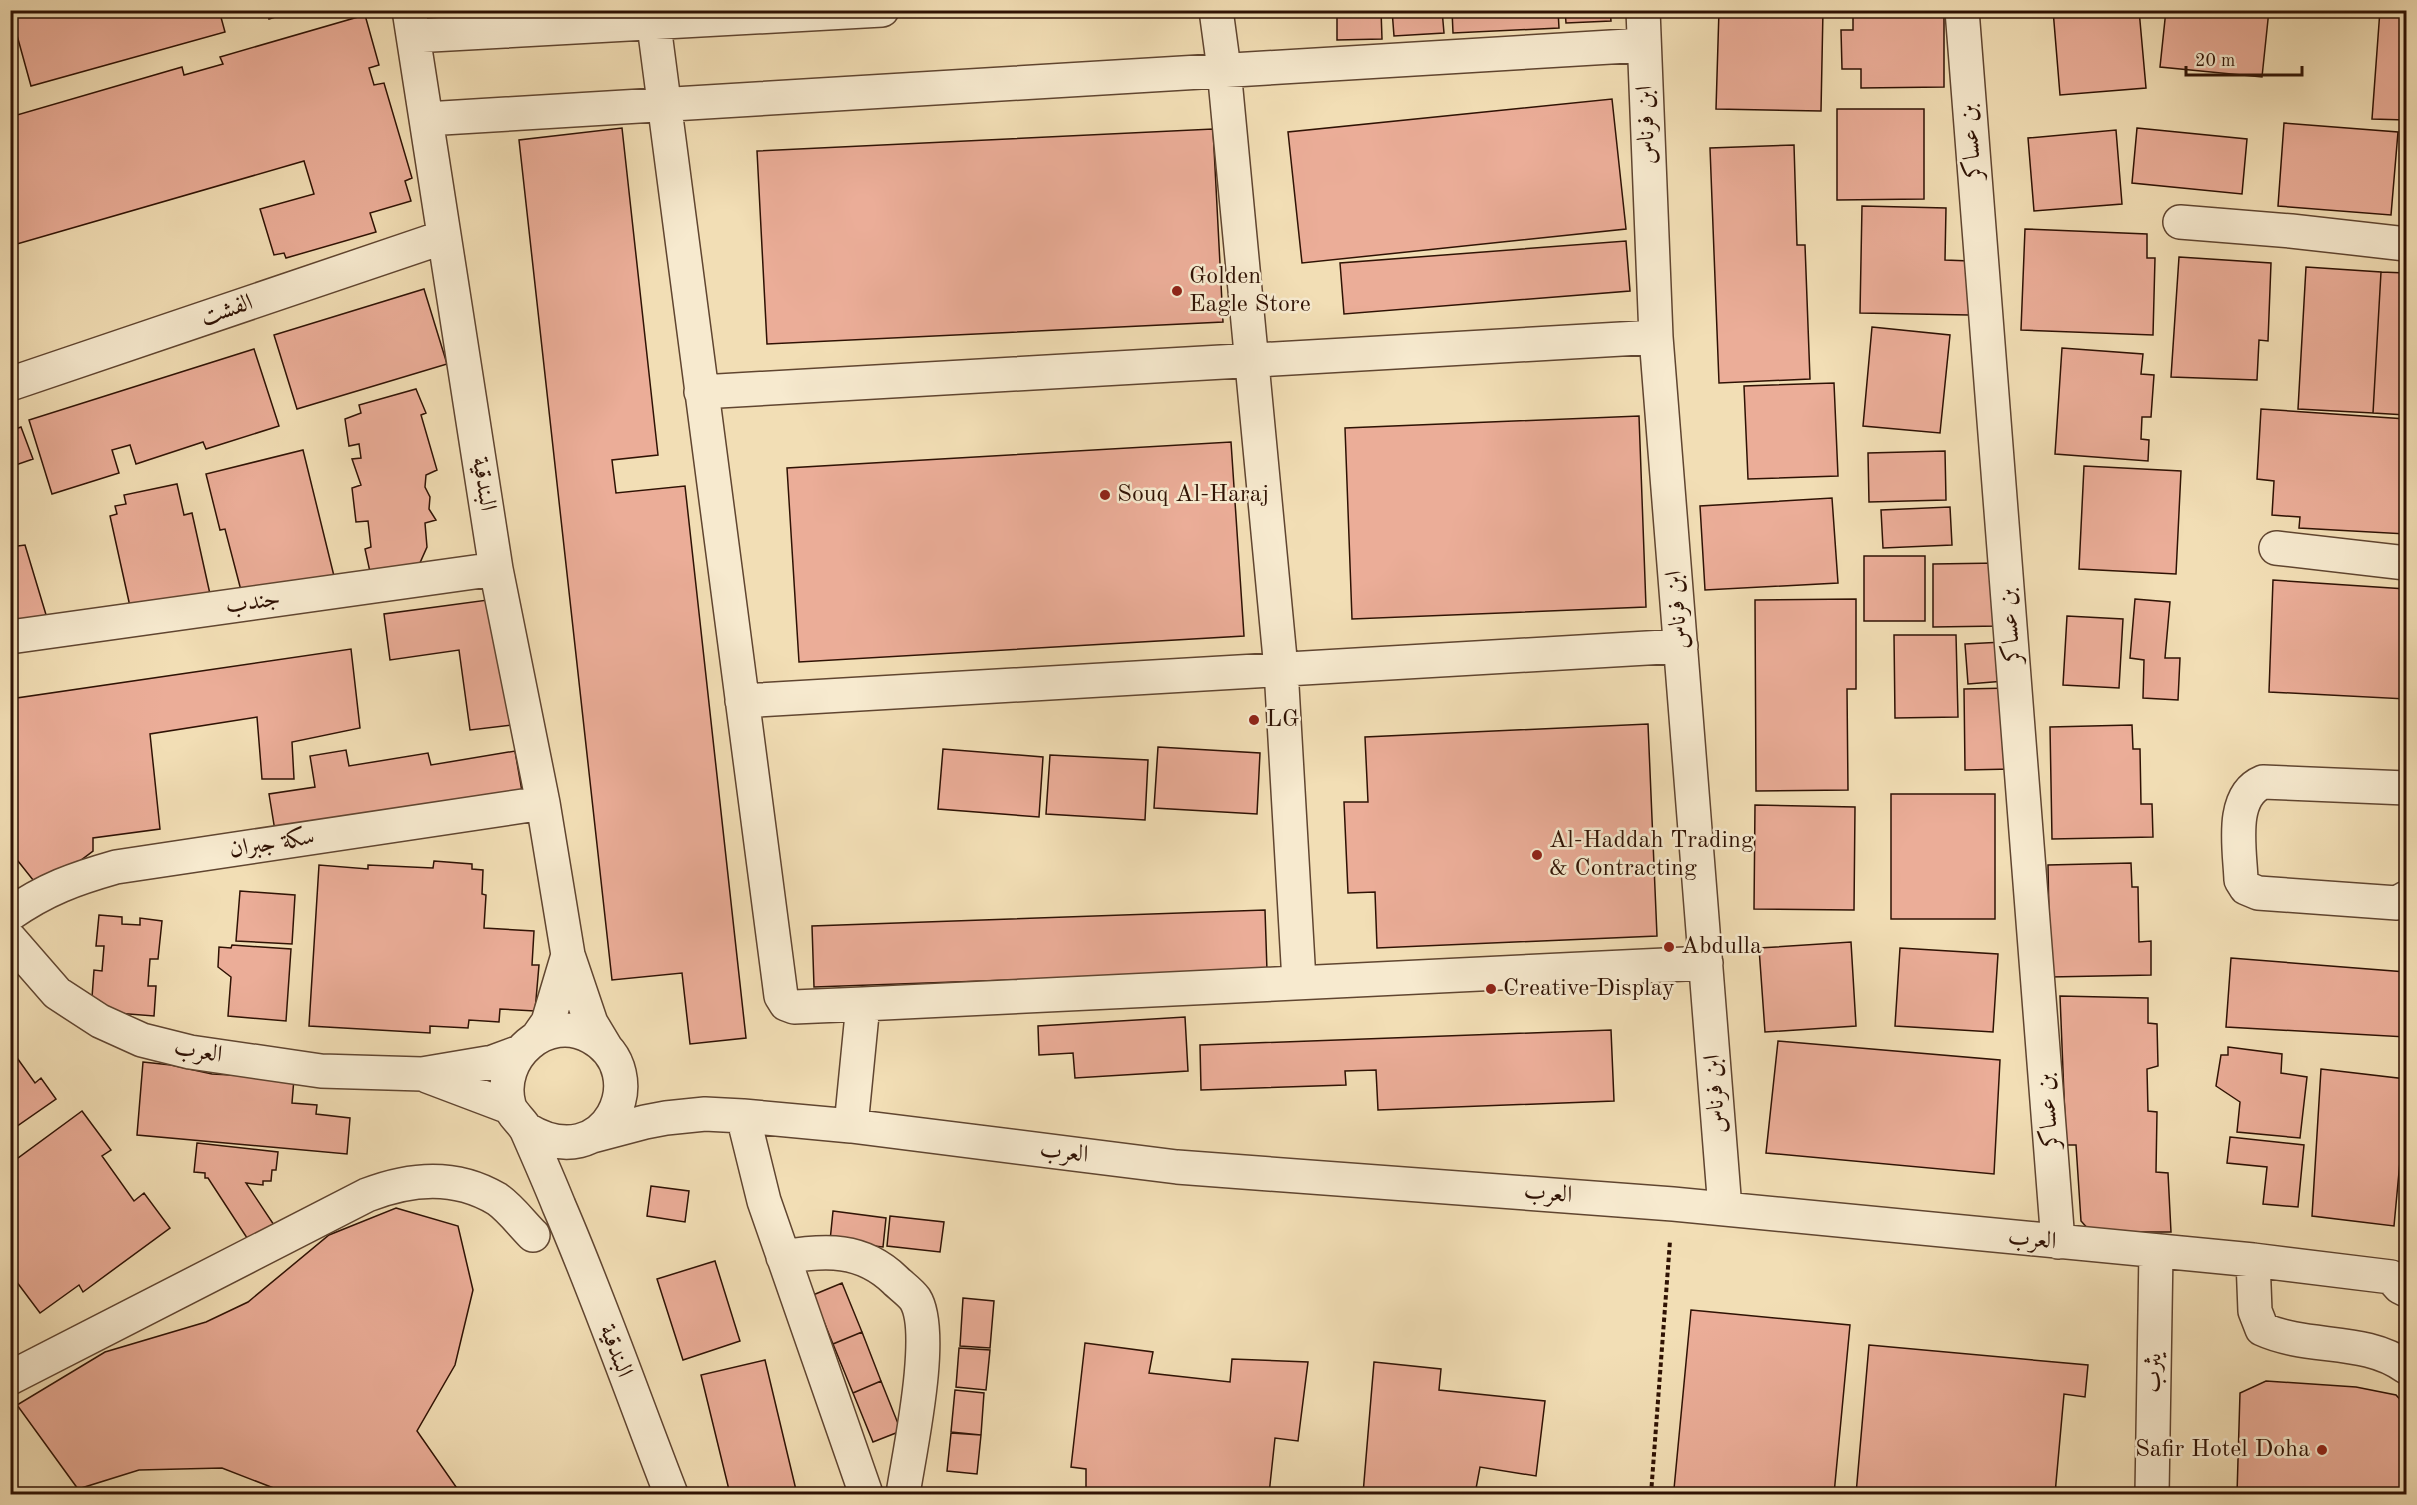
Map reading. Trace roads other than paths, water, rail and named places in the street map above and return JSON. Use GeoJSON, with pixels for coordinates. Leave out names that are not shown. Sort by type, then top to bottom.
{"type":"FeatureCollection","features":[{"type":"Feature","properties":{"kind":"street"},"geometry":{"type":"LineString","coordinates":[[411,23],[882,10]]}},
{"type":"Feature","properties":{"kind":"street"},"geometry":{"type":"LineString","coordinates":[[1216,10],[1224,69],[1281,669],[1299,981]]}},
{"type":"Feature","properties":{"kind":"street","name":"ابن فرناس"},"geometry":{"type":"LineString","coordinates":[[1643,10],[1656,337],[1725,1209]]}},
{"type":"Feature","properties":{"kind":"street","name":"بن عساكر"},"geometry":{"type":"LineString","coordinates":[[1962,10],[2058,1242]]}},
{"type":"Feature","properties":{"kind":"street"},"geometry":{"type":"LineString","coordinates":[[653,17],[783,1001],[794,1007],[1706,963]]}},
{"type":"Feature","properties":{"kind":"street","name":"البندقية"},"geometry":{"type":"LineString","coordinates":[[411,23],[496,569],[543,803],[568,955],[591,1023],[606,1048]]}},
{"type":"Feature","properties":{"kind":"street"},"geometry":{"type":"LineString","coordinates":[[426,119],[1644,45]]}},
{"type":"Feature","properties":{"kind":"street"},"geometry":{"type":"LineString","coordinates":[[2180,222],[2406,244]]}},
{"type":"Feature","properties":{"kind":"street","name":"الفشت"},"geometry":{"type":"LineString","coordinates":[[10,384],[444,237]]}},
{"type":"Feature","properties":{"kind":"street"},"geometry":{"type":"LineString","coordinates":[[701,392],[1656,337]]}},
{"type":"Feature","properties":{"kind":"street"},"geometry":{"type":"LineString","coordinates":[[2276,548],[2406,563]]}},
{"type":"Feature","properties":{"kind":"street","name":"جندب"},"geometry":{"type":"LineString","coordinates":[[10,638],[496,569]]}},
{"type":"Feature","properties":{"kind":"street"},"geometry":{"type":"LineString","coordinates":[[742,701],[1681,646]]}},
{"type":"Feature","properties":{"kind":"street"},"geometry":{"type":"LineString","coordinates":[[2406,788],[2263,782],[2251,787],[2245,797],[2240,818],[2241,880],[2246,888],[2258,893],[2397,903],[2406,898]]}},
{"type":"Feature","properties":{"kind":"street","name":"سكة جبران"},"geometry":{"type":"LineString","coordinates":[[10,914],[33,898],[73,879],[116,867],[543,803]]}},
{"type":"Feature","properties":{"kind":"street","name":"العرب"},"geometry":{"type":"LineString","coordinates":[[10,939],[57,993],[100,1021],[142,1040],[190,1052],[321,1071],[422,1074],[493,1062],[530,1044]]}},
{"type":"Feature","properties":{"kind":"street","name":"البندقية"},"geometry":{"type":"LineString","coordinates":[[530,1044],[548,1022],[568,955]]}},
{"type":"Feature","properties":{"kind":"street"},"geometry":{"type":"LineString","coordinates":[[851,1126],[863,1004]]}},
{"type":"Feature","properties":{"kind":"street"},"geometry":{"type":"LineString","coordinates":[[556,1030],[575,1031],[592,1037],[606,1048],[621,1080],[620,1098],[615,1113],[605,1126],[585,1139],[560,1143],[542,1139],[518,1118],[508,1077],[514,1060],[530,1044],[556,1030]]}},
{"type":"Feature","properties":{"kind":"street","name":"العرب"},"geometry":{"type":"LineString","coordinates":[[422,1074],[518,1118]]}},
{"type":"Feature","properties":{"kind":"street","name":"العرب"},"geometry":{"type":"LineString","coordinates":[[621,1080],[643,1094],[668,1104],[705,1114]]}},
{"type":"Feature","properties":{"kind":"street","name":"العرب"},"geometry":{"type":"LineString","coordinates":[[585,1139],[645,1122],[705,1114],[743,1116],[851,1126],[1177,1167],[1673,1204],[2253,1260],[2401,1278]]}},
{"type":"Feature","properties":{"kind":"street"},"geometry":{"type":"LineString","coordinates":[[743,1116],[764,1201],[866,1494]]}},
{"type":"Feature","properties":{"kind":"street","name":"البندقية"},"geometry":{"type":"LineString","coordinates":[[518,1118],[560,1207],[671,1494]]}},
{"type":"Feature","properties":{"kind":"street","name":"البندقية"},"geometry":{"type":"LineString","coordinates":[[560,1207],[564,1177],[585,1139]]}},
{"type":"Feature","properties":{"kind":"street"},"geometry":{"type":"LineString","coordinates":[[10,1378],[367,1195],[393,1185],[420,1181],[447,1182],[474,1188],[499,1200],[533,1235]]}},
{"type":"Feature","properties":{"kind":"street","name":"يثرب"},"geometry":{"type":"LineString","coordinates":[[2152,1494],[2156,1251]]}},
{"type":"Feature","properties":{"kind":"street"},"geometry":{"type":"LineString","coordinates":[[783,1257],[816,1252],[858,1255],[887,1272],[915,1300],[923,1329],[922,1366],[903,1494]]}},
{"type":"Feature","properties":{"kind":"street"},"geometry":{"type":"LineString","coordinates":[[2253,1260],[2255,1311],[2262,1329],[2300,1341],[2364,1349],[2396,1359],[2406,1367]]}},
{"type":"Feature","properties":{"kind":"place","name":"Golden Eagle Store"},"geometry":{"type":"Point","coordinates":[1177,291]}},
{"type":"Feature","properties":{"kind":"place","name":"Souq Al-Haraj"},"geometry":{"type":"Point","coordinates":[1105,495]}},
{"type":"Feature","properties":{"kind":"place","name":"LG"},"geometry":{"type":"Point","coordinates":[1254,720]}},
{"type":"Feature","properties":{"kind":"place","name":"Al-Haddah Trading & Contracting"},"geometry":{"type":"Point","coordinates":[1537,855]}},
{"type":"Feature","properties":{"kind":"place","name":"Abdulla"},"geometry":{"type":"Point","coordinates":[1669,947]}},
{"type":"Feature","properties":{"kind":"place","name":"Creative Display"},"geometry":{"type":"Point","coordinates":[1491,989]}},
{"type":"Feature","properties":{"kind":"place","name":"Safir Hotel Doha"},"geometry":{"type":"Point","coordinates":[2322,1450]}}]}
